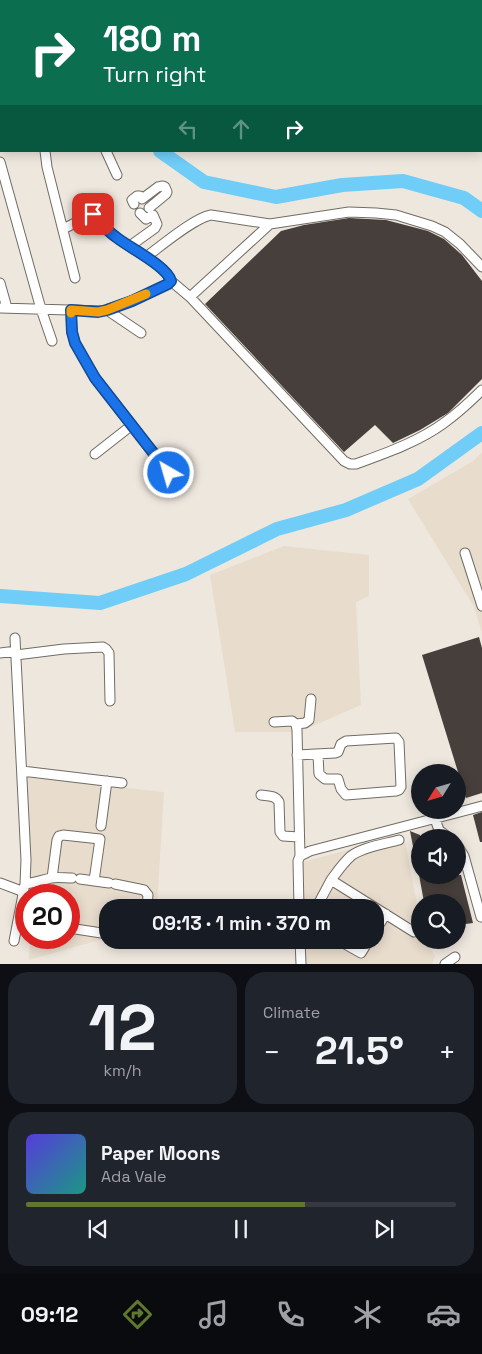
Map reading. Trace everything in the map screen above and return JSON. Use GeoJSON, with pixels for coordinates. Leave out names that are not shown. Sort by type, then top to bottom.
{"type":"FeatureCollection","features":[{"type":"Feature","properties":{"kind":"street"},"geometry":{"type":"LineString","coordinates":[[45,152],[47,167],[75,278]]}},
{"type":"Feature","properties":{"kind":"street"},"geometry":{"type":"LineString","coordinates":[[106,152],[117,175]]}},
{"type":"Feature","properties":{"kind":"street"},"geometry":{"type":"LineString","coordinates":[[0,162],[41,309],[52,341]]}},
{"type":"Feature","properties":{"kind":"street"},"geometry":{"type":"LineString","coordinates":[[140,214],[144,218],[149,219],[151,212],[167,192],[163,186],[158,187],[142,199]]}},
{"type":"Feature","properties":{"kind":"street"},"geometry":{"type":"LineString","coordinates":[[130,246],[155,228],[157,224],[140,196],[133,199],[134,204]]}},
{"type":"Feature","properties":{"kind":"street"},"geometry":{"type":"LineString","coordinates":[[63,228],[107,206]]}},
{"type":"Feature","properties":{"kind":"street"},"geometry":{"type":"LineString","coordinates":[[146,257],[202,217],[211,215],[270,224],[349,212],[396,215],[432,226],[445,232],[460,244],[482,267]]}},
{"type":"Feature","properties":{"kind":"street"},"geometry":{"type":"LineString","coordinates":[[93,214],[108,231],[165,272],[171,281],[190,297],[344,461],[350,464],[356,464],[418,439],[459,412],[482,390]]}},
{"type":"Feature","properties":{"kind":"street"},"geometry":{"type":"LineString","coordinates":[[190,297],[270,224]]}},
{"type":"Feature","properties":{"kind":"street"},"geometry":{"type":"LineString","coordinates":[[0,283],[4,308],[98,312],[132,301],[171,281]]}},
{"type":"Feature","properties":{"kind":"street"},"geometry":{"type":"LineString","coordinates":[[71,310],[72,332],[75,343],[95,378],[169,473]]}},
{"type":"Feature","properties":{"kind":"street"},"geometry":{"type":"LineString","coordinates":[[107,310],[141,333]]}},
{"type":"Feature","properties":{"kind":"street"},"geometry":{"type":"LineString","coordinates":[[95,454],[132,425]]}},
{"type":"Feature","properties":{"kind":"street"},"geometry":{"type":"LineString","coordinates":[[465,553],[482,606]]}},
{"type":"Feature","properties":{"kind":"street"},"geometry":{"type":"LineString","coordinates":[[15,638],[26,850],[24,884]]}},
{"type":"Feature","properties":{"kind":"street"},"geometry":{"type":"LineString","coordinates":[[0,654],[103,647],[108,653],[110,700]]}},
{"type":"Feature","properties":{"kind":"street"},"geometry":{"type":"LineString","coordinates":[[274,722],[292,721],[296,724],[305,723],[309,720],[311,699]]}},
{"type":"Feature","properties":{"kind":"street"},"geometry":{"type":"LineString","coordinates":[[296,724],[300,899]]}},
{"type":"Feature","properties":{"kind":"street"},"geometry":{"type":"LineString","coordinates":[[297,755],[335,753],[338,752],[341,744],[346,741],[396,738],[399,742],[401,787],[396,791],[346,795],[341,789],[338,779],[325,779],[321,777],[318,754]]}},
{"type":"Feature","properties":{"kind":"street"},"geometry":{"type":"LineString","coordinates":[[22,771],[122,783]]}},
{"type":"Feature","properties":{"kind":"street"},"geometry":{"type":"LineString","coordinates":[[94,881],[107,781]]}},
{"type":"Feature","properties":{"kind":"street"},"geometry":{"type":"LineString","coordinates":[[261,795],[275,796],[277,798],[279,802],[280,832],[283,836],[299,837]]}},
{"type":"Feature","properties":{"kind":"street"},"geometry":{"type":"LineString","coordinates":[[466,810],[482,806]]}},
{"type":"Feature","properties":{"kind":"street"},"geometry":{"type":"LineString","coordinates":[[300,856],[310,851],[435,819],[439,829]]}},
{"type":"Feature","properties":{"kind":"street"},"geometry":{"type":"LineString","coordinates":[[52,878],[59,836],[100,839]]}},
{"type":"Feature","properties":{"kind":"street"},"geometry":{"type":"LineString","coordinates":[[321,899],[331,880],[351,856],[358,852],[399,840]]}},
{"type":"Feature","properties":{"kind":"street"},"geometry":{"type":"LineString","coordinates":[[350,841],[351,856]]}},
{"type":"Feature","properties":{"kind":"street"},"geometry":{"type":"LineString","coordinates":[[466,863],[481,917]]}},
{"type":"Feature","properties":{"kind":"street"},"geometry":{"type":"LineString","coordinates":[[34,884],[52,878],[112,883],[144,890],[148,895],[147,899]]}},
{"type":"Feature","properties":{"kind":"street"},"geometry":{"type":"LineString","coordinates":[[331,880],[411,930]]}},
{"type":"Feature","properties":{"kind":"street"},"geometry":{"type":"LineString","coordinates":[[0,883],[15,886]]}},
{"type":"Feature","properties":{"kind":"street"},"geometry":{"type":"LineString","coordinates":[[80,930],[99,933]]}},
{"type":"Feature","properties":{"kind":"street"},"geometry":{"type":"LineString","coordinates":[[300,949],[301,964]]}},
{"type":"Feature","properties":{"kind":"street"},"geometry":{"type":"LineString","coordinates":[[445,964],[455,957]]}},
{"type":"Feature","properties":{"kind":"shaded area"},"geometry":{"type":"Polygon","coordinates":[[[482,452],[482,633],[474,607],[408,499],[473,461],[482,452]]]}},
{"type":"Feature","properties":{"kind":"shaded area"},"geometry":{"type":"Polygon","coordinates":[[[284,546],[369,555],[369,596],[356,602],[361,705],[299,732],[235,732],[210,575],[284,546]]]}},
{"type":"Feature","properties":{"kind":"shaded area"},"geometry":{"type":"Polygon","coordinates":[[[25,777],[164,792],[157,899],[99,899],[99,940],[80,946],[80,884],[30,884],[25,777]]]}},
{"type":"Feature","properties":{"kind":"shaded area"},"geometry":{"type":"Polygon","coordinates":[[[404,835],[411,872],[411,884],[413,884],[415,894],[411,894],[411,949],[431,949],[435,956],[432,964],[304,964],[303,949],[384,949],[384,899],[301,899],[299,863],[404,835]]]}},
{"type":"Feature","properties":{"kind":"shaded area"},"geometry":{"type":"Polygon","coordinates":[[[30,949],[68,949],[29,960],[30,949]]]}},
{"type":"Feature","properties":{"kind":"building"},"geometry":{"type":"Polygon","coordinates":[[[349,218],[386,220],[428,231],[444,239],[462,255],[482,281],[482,379],[448,413],[420,430],[393,443],[375,425],[344,452],[205,304],[281,231],[304,225],[349,218]]]}},
{"type":"Feature","properties":{"kind":"building"},"geometry":{"type":"Polygon","coordinates":[[[479,637],[482,648],[482,793],[466,798],[466,764],[456,764],[422,655],[479,637]]]}},
{"type":"Feature","properties":{"kind":"building"},"geometry":{"type":"Polygon","coordinates":[[[482,812],[482,842],[480,842],[473,815],[482,812]]]}},
{"type":"Feature","properties":{"kind":"building"},"geometry":{"type":"Polygon","coordinates":[[[421,884],[463,884],[466,894],[423,894],[421,884]]]}},
{"type":"Feature","properties":{"kind":"building"},"geometry":{"type":"Polygon","coordinates":[[[466,895],[473,923],[466,924],[466,895]]]}},
{"type":"Feature","properties":{"kind":"waterway"},"geometry":{"type":"LineString","coordinates":[[161,152],[204,182],[276,197],[342,185],[403,181],[464,198],[482,211]]}},
{"type":"Feature","properties":{"kind":"waterway"},"geometry":{"type":"LineString","coordinates":[[0,596],[100,603],[186,574],[277,529],[346,510],[418,479],[482,433]]}},
{"type":"Feature","properties":{"kind":"slow traffic"},"geometry":{"type":"LineString","coordinates":[[71,313],[71,310],[98,312],[107,310],[146,294]]}},
{"type":"Feature","properties":{"kind":"route"},"geometry":{"type":"LineString","coordinates":[[93,214],[108,231],[159,266],[170,277],[171,281],[168,284],[132,301],[107,310],[98,312],[71,310],[72,332],[75,343],[95,378],[169,473]]}}]}
